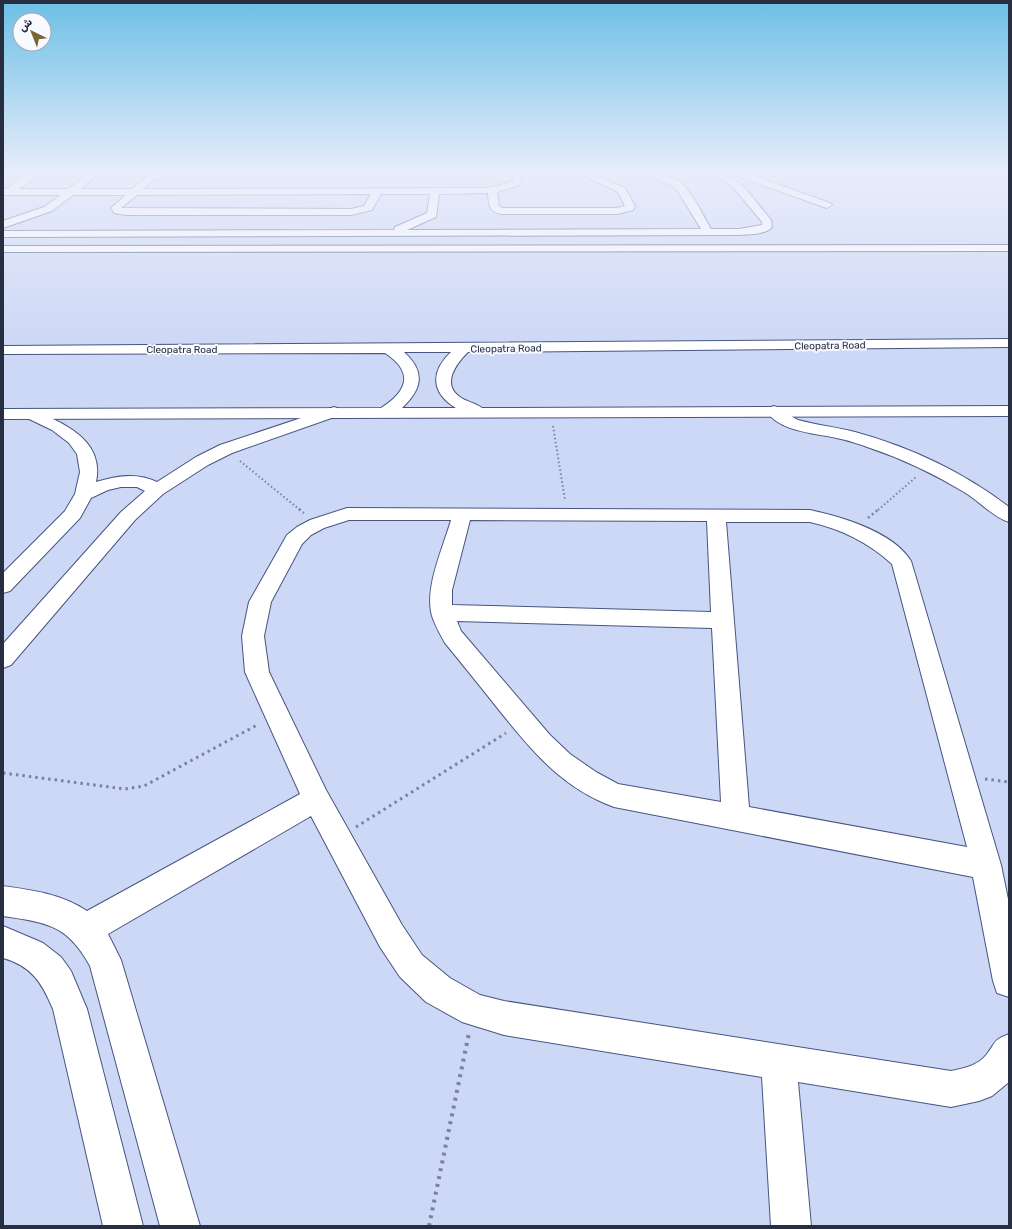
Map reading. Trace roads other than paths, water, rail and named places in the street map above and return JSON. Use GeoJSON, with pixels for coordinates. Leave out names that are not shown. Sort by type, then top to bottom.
{"type":"FeatureCollection","features":[{"type":"Feature","properties":{"kind":"street"},"geometry":{"type":"LineString","coordinates":[[55,229],[66,233]]}},
{"type":"Feature","properties":{"kind":"street"},"geometry":{"type":"LineString","coordinates":[[382,233],[396,229]]}},
{"type":"Feature","properties":{"kind":"street"},"geometry":{"type":"LineString","coordinates":[[462,229],[471,233]]}},
{"type":"Feature","properties":{"kind":"street"},"geometry":{"type":"LineString","coordinates":[[663,232],[669,229]]}},
{"type":"Feature","properties":{"kind":"street"},"geometry":{"type":"LineString","coordinates":[[3,234],[747,232],[762,229]]}},
{"type":"Feature","properties":{"kind":"street"},"geometry":{"type":"LineString","coordinates":[[3,249],[1009,248]]}},
{"type":"Feature","properties":{"kind":"street","name":"Cleopatra Road"},"geometry":{"type":"LineString","coordinates":[[4,351],[1009,343]]}},
{"type":"Feature","properties":{"kind":"street"},"geometry":{"type":"LineString","coordinates":[[386,412],[397,406],[408,393],[411,386],[412,372],[405,359],[389,348]]}},
{"type":"Feature","properties":{"kind":"street"},"geometry":{"type":"LineString","coordinates":[[464,348],[454,356],[446,367],[443,386],[451,398],[458,404],[481,412]]}},
{"type":"Feature","properties":{"kind":"street"},"geometry":{"type":"LineString","coordinates":[[3,414],[551,411],[1009,411]]}},
{"type":"Feature","properties":{"kind":"street"},"geometry":{"type":"LineString","coordinates":[[774,411],[781,418],[792,423],[867,441],[924,463],[964,484],[1009,516]]}},
{"type":"Feature","properties":{"kind":"street"},"geometry":{"type":"LineString","coordinates":[[3,658],[128,516],[157,490],[226,449],[334,412]]}},
{"type":"Feature","properties":{"kind":"street"},"geometry":{"type":"LineString","coordinates":[[3,586],[73,514],[84,494],[89,472],[86,454],[75,439],[58,427],[31,414]]}},
{"type":"Feature","properties":{"kind":"street"},"geometry":{"type":"LineString","coordinates":[[84,494],[112,483],[126,481],[145,483],[157,490]]}},
{"type":"Feature","properties":{"kind":"street"},"geometry":{"type":"LineString","coordinates":[[1009,981],[986,864],[901,561],[888,548],[873,538],[855,529],[833,521],[810,516],[347,514],[317,524],[304,531],[294,540],[260,602],[253,636],[258,672],[336,839],[391,936],[411,966],[438,990],[474,1010],[504,1018],[951,1089],[978,1083],[999,1068],[1009,1051]]}},
{"type":"Feature","properties":{"kind":"street"},"geometry":{"type":"LineString","coordinates":[[462,515],[441,590],[440,602],[442,613],[453,637],[541,743],[561,762],[586,780],[614,795],[986,864]]}},
{"type":"Feature","properties":{"kind":"street"},"geometry":{"type":"LineString","coordinates":[[716,515],[736,818]]}},
{"type":"Feature","properties":{"kind":"street"},"geometry":{"type":"LineString","coordinates":[[442,613],[723,620]]}},
{"type":"Feature","properties":{"kind":"street"},"geometry":{"type":"LineString","coordinates":[[86,930],[316,799]]}},
{"type":"Feature","properties":{"kind":"street"},"geometry":{"type":"LineString","coordinates":[[3,900],[54,910],[72,919],[86,930],[97,943],[105,960],[180,1226]]}},
{"type":"Feature","properties":{"kind":"street"},"geometry":{"type":"LineString","coordinates":[[3,942],[16,945],[38,957],[55,975],[70,1009],[123,1226]]}},
{"type":"Feature","properties":{"kind":"street"},"geometry":{"type":"LineString","coordinates":[[779,1062],[791,1226]]}}]}
